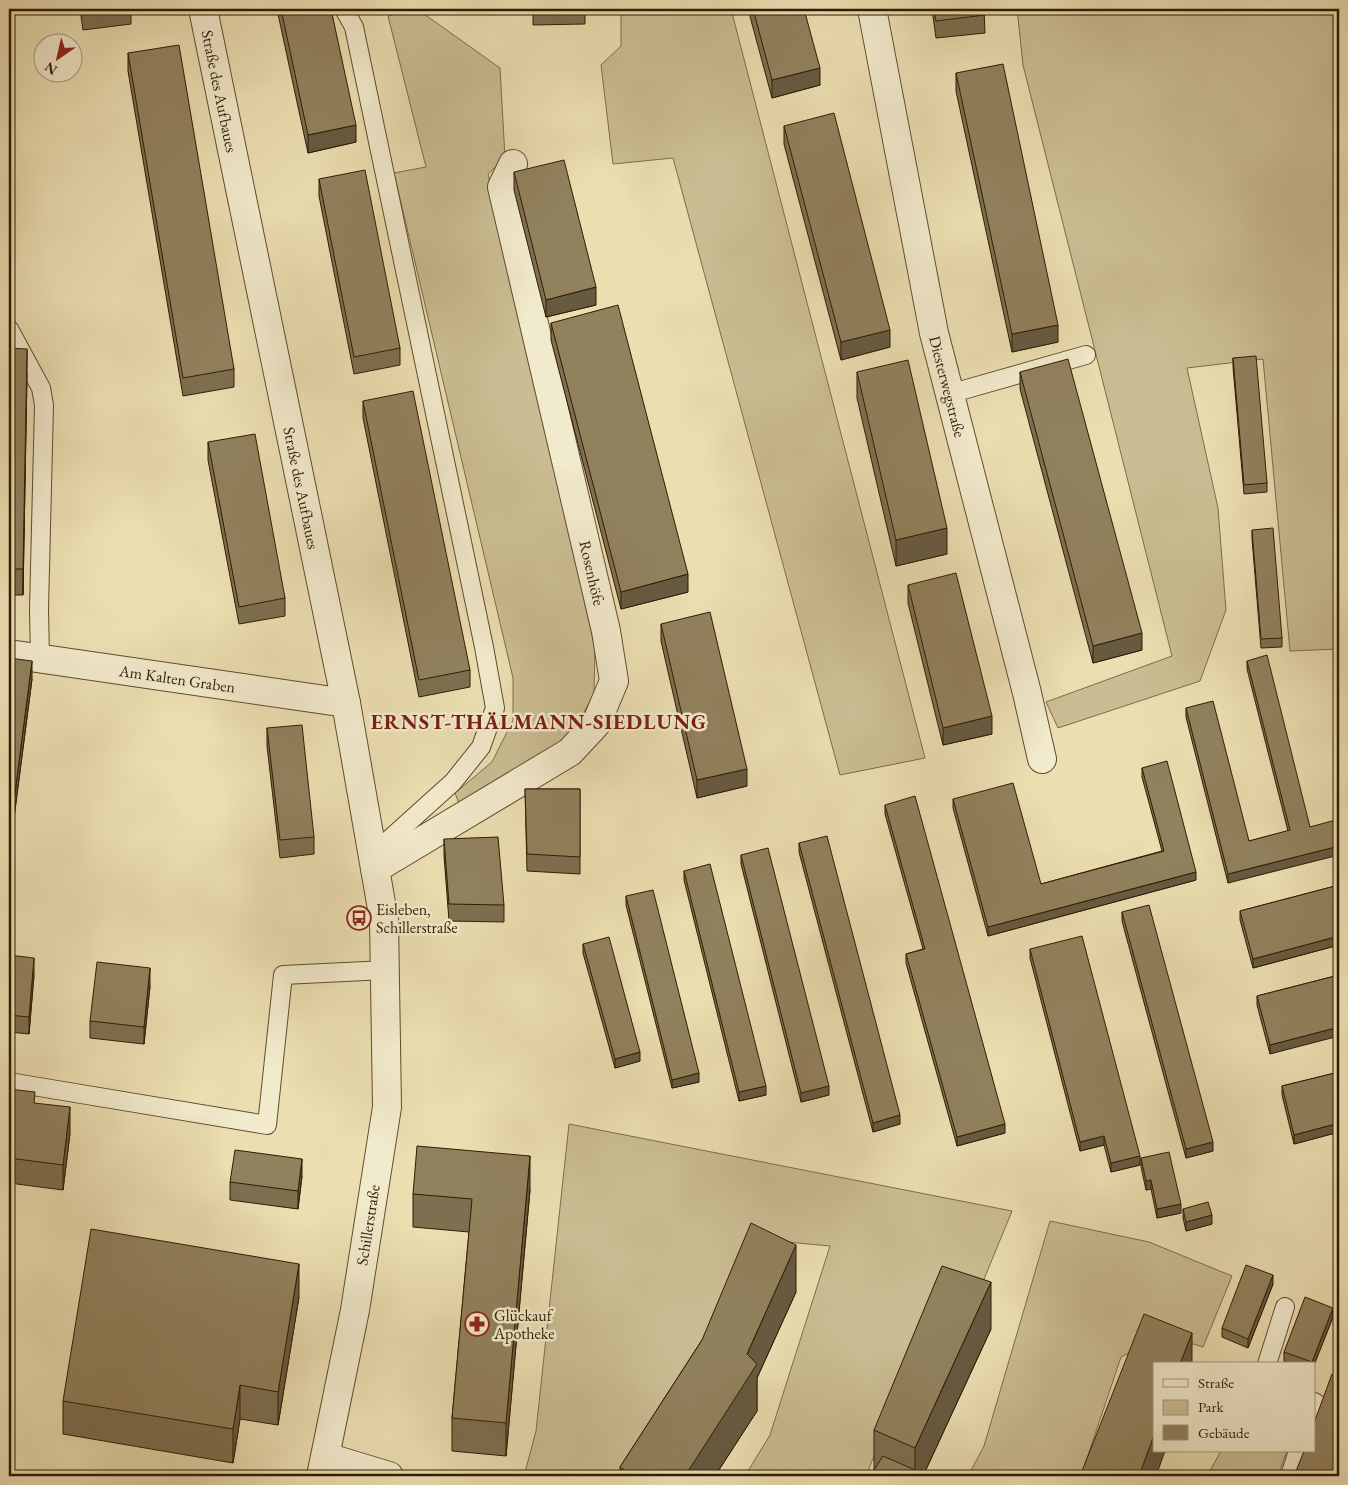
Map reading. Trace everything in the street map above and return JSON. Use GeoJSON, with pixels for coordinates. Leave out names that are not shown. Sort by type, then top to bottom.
{"type":"FeatureCollection","features":[{"type":"Feature","properties":{"kind":"street","name":"Straße des Aufbaues"},"geometry":{"type":"LineString","coordinates":[[202,9],[346,703],[384,920],[386,970]]}},
{"type":"Feature","properties":{"kind":"street","name":"Diesterwegstraße"},"geometry":{"type":"LineString","coordinates":[[872,9],[934,333],[1042,759]]}},
{"type":"Feature","properties":{"kind":"street","name":"Rosenhöfe"},"geometry":{"type":"LineString","coordinates":[[373,862],[570,752],[596,724],[614,681],[606,631],[502,187],[513,164]]}},
{"type":"Feature","properties":{"kind":"street","name":"Am Kalten Graben"},"geometry":{"type":"LineString","coordinates":[[9,654],[346,703]]}},
{"type":"Feature","properties":{"kind":"street","name":"Schillerstraße"},"geometry":{"type":"LineString","coordinates":[[323,1467],[355,1310],[387,1107],[386,970]]}},
{"type":"Feature","properties":{"kind":"street"},"geometry":{"type":"LineString","coordinates":[[323,1467],[390,1476]]}},
{"type":"Feature","properties":{"kind":"lane"},"geometry":{"type":"LineString","coordinates":[[344,9],[354,27],[480,627],[495,708],[481,747],[452,782],[373,862]]}},
{"type":"Feature","properties":{"kind":"lane"},"geometry":{"type":"LineString","coordinates":[[9,328],[41,388],[44,405],[39,609],[40,658]]}},
{"type":"Feature","properties":{"kind":"lane"},"geometry":{"type":"LineString","coordinates":[[949,394],[1086,355]]}},
{"type":"Feature","properties":{"kind":"lane"},"geometry":{"type":"LineString","coordinates":[[9,1082],[267,1125],[283,975],[386,970]]}},
{"type":"Feature","properties":{"kind":"lane"},"geometry":{"type":"LineString","coordinates":[[1268,1362],[1286,1307]]}},
{"type":"Feature","properties":{"kind":"lane"},"geometry":{"type":"LineString","coordinates":[[1290,1476],[1298,1452]]}},
{"type":"Feature","properties":{"kind":"green space"},"geometry":{"type":"Polygon","coordinates":[[[417,9],[500,68],[505,158],[488,174],[595,648],[594,694],[576,727],[550,753],[460,806],[455,793],[492,762],[513,720],[513,678],[394,173],[426,167],[388,16],[417,9]]]}},
{"type":"Feature","properties":{"kind":"green space"},"geometry":{"type":"Polygon","coordinates":[[[621,9],[731,9],[925,758],[840,775],[673,158],[613,164],[601,65],[621,46],[621,9]]]}},
{"type":"Feature","properties":{"kind":"green space"},"geometry":{"type":"Polygon","coordinates":[[[1017,9],[1339,9],[1339,649],[1290,651],[1263,359],[1187,368],[1218,508],[1226,610],[1200,681],[1058,728],[1046,702],[1172,656],[1023,65],[1017,9]]]}},
{"type":"Feature","properties":{"kind":"green space"},"geometry":{"type":"Polygon","coordinates":[[[569,1124],[1012,1211],[982,1284],[944,1280],[866,1476],[745,1476],[770,1435],[830,1246],[765,1240],[636,1476],[524,1476],[536,1431],[569,1124]]]}},
{"type":"Feature","properties":{"kind":"green space"},"geometry":{"type":"Polygon","coordinates":[[[1050,1221],[1149,1242],[1232,1276],[1203,1347],[1164,1335],[1121,1357],[1081,1476],[968,1476],[984,1446],[1050,1221]]]}},
{"type":"Feature","properties":{"kind":"green space"},"geometry":{"type":"Polygon","coordinates":[[[1220,1452],[1287,1452],[1278,1476],[1207,1476],[1220,1452]]]}},
{"type":"Feature","properties":{"kind":"building"},"geometry":{"type":"Polygon","coordinates":[[[82,9],[110,9],[83,12],[82,9]]]}},
{"type":"Feature","properties":{"kind":"building"},"geometry":{"type":"Polygon","coordinates":[[[281,9],[331,9],[356,125],[308,135],[281,9]]]}},
{"type":"Feature","properties":{"kind":"building"},"geometry":{"type":"Polygon","coordinates":[[[753,9],[804,9],[820,68],[772,80],[753,9]]]}},
{"type":"Feature","properties":{"kind":"building"},"geometry":{"type":"Polygon","coordinates":[[[934,9],[984,9],[985,15],[936,21],[934,9]]]}},
{"type":"Feature","properties":{"kind":"building"},"geometry":{"type":"Polygon","coordinates":[[[179,45],[234,369],[183,378],[128,53],[179,45]]]}},
{"type":"Feature","properties":{"kind":"building"},"geometry":{"type":"Polygon","coordinates":[[[1003,64],[1058,325],[1012,334],[956,73],[1003,64]]]}},
{"type":"Feature","properties":{"kind":"building"},"geometry":{"type":"Polygon","coordinates":[[[834,113],[890,330],[841,342],[784,126],[834,113]]]}},
{"type":"Feature","properties":{"kind":"building"},"geometry":{"type":"Polygon","coordinates":[[[564,160],[596,287],[546,300],[514,172],[564,160]]]}},
{"type":"Feature","properties":{"kind":"building"},"geometry":{"type":"Polygon","coordinates":[[[365,170],[400,348],[354,357],[319,179],[365,170]]]}},
{"type":"Feature","properties":{"kind":"building"},"geometry":{"type":"Polygon","coordinates":[[[618,305],[688,574],[621,592],[551,323],[618,305]]]}},
{"type":"Feature","properties":{"kind":"building"},"geometry":{"type":"Polygon","coordinates":[[[9,348],[27,349],[23,569],[9,569],[9,348]]]}},
{"type":"Feature","properties":{"kind":"building"},"geometry":{"type":"Polygon","coordinates":[[[1256,356],[1267,483],[1244,485],[1233,358],[1256,356]]]}},
{"type":"Feature","properties":{"kind":"building"},"geometry":{"type":"Polygon","coordinates":[[[1068,359],[1142,633],[1093,646],[1020,372],[1068,359]]]}},
{"type":"Feature","properties":{"kind":"building"},"geometry":{"type":"Polygon","coordinates":[[[908,360],[947,528],[896,540],[857,372],[908,360]]]}},
{"type":"Feature","properties":{"kind":"building"},"geometry":{"type":"Polygon","coordinates":[[[413,391],[470,670],[419,680],[363,401],[413,391]]]}},
{"type":"Feature","properties":{"kind":"building"},"geometry":{"type":"Polygon","coordinates":[[[255,434],[285,598],[239,607],[208,442],[255,434]]]}},
{"type":"Feature","properties":{"kind":"building"},"geometry":{"type":"Polygon","coordinates":[[[1273,528],[1282,638],[1261,639],[1252,530],[1273,528]]]}},
{"type":"Feature","properties":{"kind":"building"},"geometry":{"type":"Polygon","coordinates":[[[956,573],[992,716],[943,728],[908,585],[956,573]]]}},
{"type":"Feature","properties":{"kind":"building"},"geometry":{"type":"Polygon","coordinates":[[[710,612],[747,769],[697,780],[661,624],[710,612]]]}},
{"type":"Feature","properties":{"kind":"building"},"geometry":{"type":"Polygon","coordinates":[[[1267,655],[1310,827],[1339,819],[1339,846],[1228,874],[1186,708],[1213,701],[1249,841],[1290,830],[1247,661],[1267,655]]]}},
{"type":"Feature","properties":{"kind":"building"},"geometry":{"type":"Polygon","coordinates":[[[9,658],[32,661],[12,816],[9,816],[9,658]]]}},
{"type":"Feature","properties":{"kind":"building"},"geometry":{"type":"Polygon","coordinates":[[[302,725],[314,837],[280,840],[267,728],[302,725]]]}},
{"type":"Feature","properties":{"kind":"building"},"geometry":{"type":"Polygon","coordinates":[[[1167,761],[1196,872],[988,927],[953,799],[1013,783],[1041,884],[1164,851],[1142,768],[1167,761]]]}},
{"type":"Feature","properties":{"kind":"building"},"geometry":{"type":"Polygon","coordinates":[[[525,789],[580,789],[580,857],[527,854],[525,789]]]}},
{"type":"Feature","properties":{"kind":"building"},"geometry":{"type":"Polygon","coordinates":[[[915,796],[1005,1124],[957,1137],[906,954],[925,949],[885,805],[915,796]]]}},
{"type":"Feature","properties":{"kind":"building"},"geometry":{"type":"Polygon","coordinates":[[[827,836],[900,1115],[873,1123],[799,843],[827,836]]]}},
{"type":"Feature","properties":{"kind":"building"},"geometry":{"type":"Polygon","coordinates":[[[498,837],[504,905],[449,904],[444,839],[498,837]]]}},
{"type":"Feature","properties":{"kind":"building"},"geometry":{"type":"Polygon","coordinates":[[[768,848],[829,1086],[801,1093],[741,855],[768,848]]]}},
{"type":"Feature","properties":{"kind":"building"},"geometry":{"type":"Polygon","coordinates":[[[710,864],[766,1086],[739,1092],[684,871],[710,864]]]}},
{"type":"Feature","properties":{"kind":"building"},"geometry":{"type":"Polygon","coordinates":[[[1339,885],[1339,936],[1253,959],[1240,911],[1339,885]]]}},
{"type":"Feature","properties":{"kind":"building"},"geometry":{"type":"Polygon","coordinates":[[[653,890],[699,1073],[672,1080],[626,896],[653,890]]]}},
{"type":"Feature","properties":{"kind":"building"},"geometry":{"type":"Polygon","coordinates":[[[1149,905],[1213,1142],[1186,1149],[1122,912],[1149,905]]]}},
{"type":"Feature","properties":{"kind":"building"},"geometry":{"type":"Polygon","coordinates":[[[1082,936],[1140,1156],[1111,1163],[1104,1136],[1080,1142],[1030,949],[1082,936]]]}},
{"type":"Feature","properties":{"kind":"building"},"geometry":{"type":"Polygon","coordinates":[[[609,937],[640,1052],[615,1059],[583,944],[609,937]]]}},
{"type":"Feature","properties":{"kind":"building"},"geometry":{"type":"Polygon","coordinates":[[[9,955],[34,958],[29,1017],[9,1015],[9,955]]]}},
{"type":"Feature","properties":{"kind":"building"},"geometry":{"type":"Polygon","coordinates":[[[97,962],[150,968],[144,1027],[90,1021],[97,962]]]}},
{"type":"Feature","properties":{"kind":"building"},"geometry":{"type":"Polygon","coordinates":[[[1339,975],[1339,1027],[1270,1045],[1257,996],[1339,975]]]}},
{"type":"Feature","properties":{"kind":"building"},"geometry":{"type":"Polygon","coordinates":[[[1339,1072],[1339,1123],[1294,1135],[1282,1086],[1339,1072]]]}},
{"type":"Feature","properties":{"kind":"building"},"geometry":{"type":"Polygon","coordinates":[[[9,1089],[35,1092],[34,1103],[70,1107],[63,1165],[9,1158],[9,1089]]]}},
{"type":"Feature","properties":{"kind":"building"},"geometry":{"type":"Polygon","coordinates":[[[417,1146],[530,1156],[506,1423],[452,1418],[472,1199],[413,1194],[417,1146]]]}},
{"type":"Feature","properties":{"kind":"building"},"geometry":{"type":"Polygon","coordinates":[[[235,1150],[302,1159],[298,1191],[230,1182],[235,1150]]]}},
{"type":"Feature","properties":{"kind":"building"},"geometry":{"type":"Polygon","coordinates":[[[1169,1152],[1181,1204],[1157,1209],[1151,1180],[1146,1181],[1141,1158],[1169,1152]]]}},
{"type":"Feature","properties":{"kind":"building"},"geometry":{"type":"Polygon","coordinates":[[[1208,1202],[1212,1215],[1186,1222],[1183,1209],[1208,1202]]]}},
{"type":"Feature","properties":{"kind":"building"},"geometry":{"type":"Polygon","coordinates":[[[751,1223],[796,1245],[747,1354],[757,1364],[685,1476],[633,1476],[620,1467],[702,1340],[751,1223]]]}},
{"type":"Feature","properties":{"kind":"building"},"geometry":{"type":"Polygon","coordinates":[[[91,1229],[299,1264],[278,1392],[240,1385],[233,1429],[63,1401],[91,1229]]]}},
{"type":"Feature","properties":{"kind":"building"},"geometry":{"type":"Polygon","coordinates":[[[1246,1265],[1273,1275],[1248,1339],[1222,1328],[1246,1265]]]}},
{"type":"Feature","properties":{"kind":"building"},"geometry":{"type":"Polygon","coordinates":[[[942,1266],[991,1282],[915,1448],[874,1430],[942,1266]]]}},
{"type":"Feature","properties":{"kind":"building"},"geometry":{"type":"Polygon","coordinates":[[[1305,1297],[1333,1308],[1312,1362],[1284,1352],[1305,1297]]]}},
{"type":"Feature","properties":{"kind":"building"},"geometry":{"type":"Polygon","coordinates":[[[1144,1314],[1192,1333],[1181,1362],[1153,1362],[1153,1438],[1139,1476],[1080,1476],[1144,1314]]]}},
{"type":"Feature","properties":{"kind":"building"},"geometry":{"type":"Polygon","coordinates":[[[1332,1374],[1339,1377],[1339,1476],[1294,1476],[1304,1452],[1316,1452],[1316,1418],[1332,1374]]]}},
{"type":"Feature","properties":{"kind":"building"},"geometry":{"type":"Polygon","coordinates":[[[883,1456],[929,1476],[870,1476],[883,1456]]]}},
{"type":"Feature","properties":{"kind":"place","name":"Eisleben, Schillerstraße"},"geometry":{"type":"Point","coordinates":[359,918]}},
{"type":"Feature","properties":{"kind":"place","name":"Glückauf Apotheke"},"geometry":{"type":"Point","coordinates":[477,1324]}},
{"type":"Feature","properties":{"kind":"district","name":"ERNST-THÄLMANN-SIEDLUNG"},"geometry":{"type":"Point","coordinates":[539,721]}}]}
